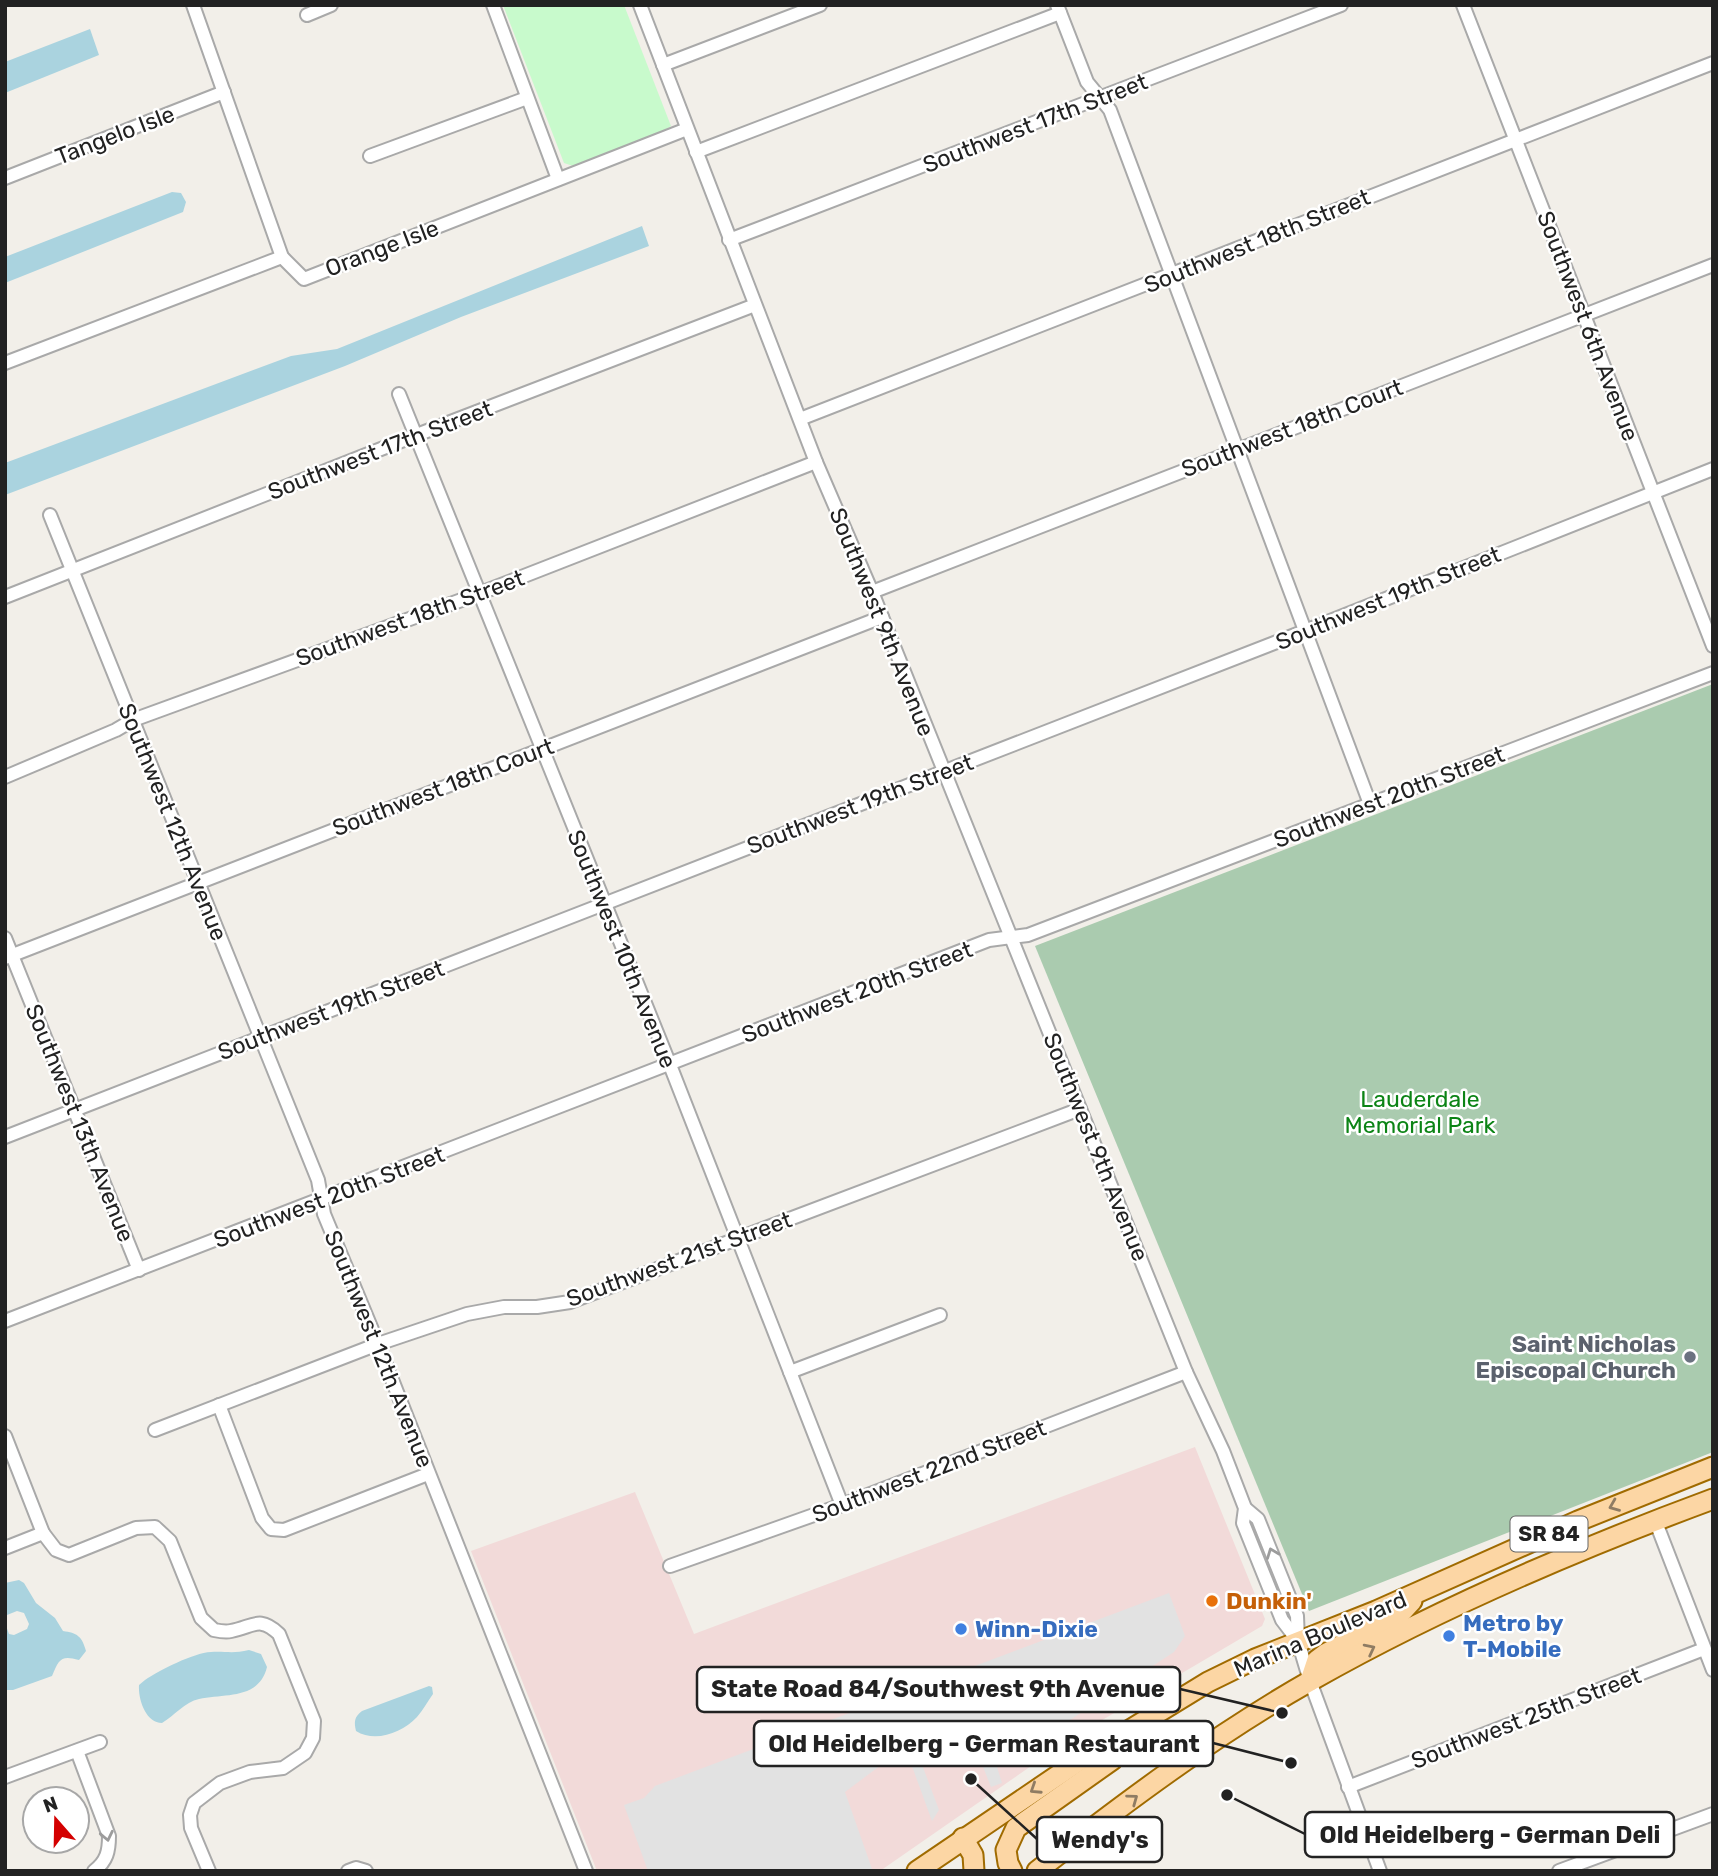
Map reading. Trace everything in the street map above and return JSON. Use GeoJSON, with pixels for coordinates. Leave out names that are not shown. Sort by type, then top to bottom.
{"type":"FeatureCollection","features":[{"type":"Feature","properties":{"kind":"main road","name":"Marina Boulevard"},"geometry":{"type":"LineString","coordinates":[[917,1871],[962,1838],[1134,1726],[1208,1682],[1255,1658],[1421,1591],[1565,1526],[1713,1467]]}},
{"type":"Feature","properties":{"kind":"main road"},"geometry":{"type":"LineString","coordinates":[[1655,1520],[1658,1507],[1677,1480]]}},
{"type":"Feature","properties":{"kind":"main road","name":"Marina Boulevard"},"geometry":{"type":"LineString","coordinates":[[1037,1871],[1217,1739],[1310,1681],[1478,1596],[1655,1520],[1713,1499]]}},
{"type":"Feature","properties":{"kind":"main road"},"geometry":{"type":"LineString","coordinates":[[1310,1681],[1317,1660],[1400,1614],[1421,1591]]}},
{"type":"Feature","properties":{"kind":"main road"},"geometry":{"type":"LineString","coordinates":[[1012,1871],[1006,1850],[1016,1828],[1112,1760],[1134,1726]]}},
{"type":"Feature","properties":{"kind":"main road"},"geometry":{"type":"LineString","coordinates":[[962,1838],[973,1856],[974,1871]]}},
{"type":"Feature","properties":{"kind":"street"},"geometry":{"type":"LineString","coordinates":[[5,363],[282,257],[192,5]]}},
{"type":"Feature","properties":{"kind":"street"},"geometry":{"type":"LineString","coordinates":[[307,15],[331,5]]}},
{"type":"Feature","properties":{"kind":"street"},"geometry":{"type":"LineString","coordinates":[[493,5],[558,179]]}},
{"type":"Feature","properties":{"kind":"street","name":"Southwest 9th Avenue"},"geometry":{"type":"LineString","coordinates":[[640,5],[816,462],[872,592],[1185,1372],[1223,1451],[1245,1507],[1243,1524],[1282,1620],[1298,1641],[1310,1681],[1380,1871]]}},
{"type":"Feature","properties":{"kind":"street"},"geometry":{"type":"LineString","coordinates":[[663,65],[821,5]]}},
{"type":"Feature","properties":{"kind":"street","name":"Southwest 17th Street"},"geometry":{"type":"LineString","coordinates":[[729,240],[1341,5]]}},
{"type":"Feature","properties":{"kind":"street","name":"Southwest 6th Avenue"},"geometry":{"type":"LineString","coordinates":[[1463,5],[1713,646]]}},
{"type":"Feature","properties":{"kind":"street"},"geometry":{"type":"LineString","coordinates":[[696,152],[1059,9],[1087,82],[1110,110],[1370,804]]}},
{"type":"Feature","properties":{"kind":"street","name":"Southwest 18th Street"},"geometry":{"type":"LineString","coordinates":[[800,419],[1713,63]]}},
{"type":"Feature","properties":{"kind":"street","name":"Tangelo Isle"},"geometry":{"type":"LineString","coordinates":[[5,178],[224,92]]}},
{"type":"Feature","properties":{"kind":"street"},"geometry":{"type":"LineString","coordinates":[[370,156],[527,98]]}},
{"type":"Feature","properties":{"kind":"street","name":"Orange Isle"},"geometry":{"type":"LineString","coordinates":[[282,257],[304,279],[687,129]]}},
{"type":"Feature","properties":{"kind":"street","name":"Southwest 18th Court"},"geometry":{"type":"LineString","coordinates":[[872,592],[1713,265]]}},
{"type":"Feature","properties":{"kind":"street","name":"Southwest 17th Street"},"geometry":{"type":"LineString","coordinates":[[5,597],[755,305]]}},
{"type":"Feature","properties":{"kind":"street","name":"Southwest 10th Avenue"},"geometry":{"type":"LineString","coordinates":[[399,394],[670,1065],[842,1506]]}},
{"type":"Feature","properties":{"kind":"street","name":"Southwest 18th Street"},"geometry":{"type":"LineString","coordinates":[[5,777],[116,730],[133,720],[478,594],[816,462]]}},
{"type":"Feature","properties":{"kind":"street","name":"Southwest 19th Street"},"geometry":{"type":"LineString","coordinates":[[5,1137],[1305,631],[1713,469]]}},
{"type":"Feature","properties":{"kind":"street","name":"Southwest 12th Avenue"},"geometry":{"type":"LineString","coordinates":[[50,515],[318,1180],[324,1214],[586,1871]]}},
{"type":"Feature","properties":{"kind":"street","name":"Southwest 18th Court"},"geometry":{"type":"LineString","coordinates":[[9,957],[882,617]]}},
{"type":"Feature","properties":{"kind":"street","name":"Southwest 20th Street"},"geometry":{"type":"LineString","coordinates":[[5,1321],[989,940],[1028,934],[1713,673]]}},
{"type":"Feature","properties":{"kind":"street","name":"Southwest 13th Avenue"},"geometry":{"type":"LineString","coordinates":[[5,938],[9,957],[139,1270]]}},
{"type":"Feature","properties":{"kind":"street","name":"Southwest 21st Street"},"geometry":{"type":"LineString","coordinates":[[155,1430],[378,1344],[467,1314],[504,1307],[537,1307],[570,1302],[1080,1109]]}},
{"type":"Feature","properties":{"kind":"street"},"geometry":{"type":"LineString","coordinates":[[790,1372],[940,1315]]}},
{"type":"Feature","properties":{"kind":"street","name":"Southwest 22nd Street"},"geometry":{"type":"LineString","coordinates":[[670,1566],[842,1506],[1185,1372]]}},
{"type":"Feature","properties":{"kind":"street"},"geometry":{"type":"LineString","coordinates":[[219,1405],[262,1518],[271,1528],[284,1530],[428,1474]]}},
{"type":"Feature","properties":{"kind":"street"},"geometry":{"type":"LineString","coordinates":[[5,1436],[43,1533],[56,1550],[69,1555],[136,1528],[155,1527],[170,1541],[201,1618],[214,1630],[230,1631],[254,1623],[269,1625],[279,1634],[314,1721],[313,1738],[304,1753],[283,1768],[250,1772],[220,1783],[194,1803],[190,1815],[191,1829],[209,1871]]}},
{"type":"Feature","properties":{"kind":"street"},"geometry":{"type":"LineString","coordinates":[[1655,1520],[1713,1670]]}},
{"type":"Feature","properties":{"kind":"street"},"geometry":{"type":"LineString","coordinates":[[5,1548],[43,1533]]}},
{"type":"Feature","properties":{"kind":"street","name":"Southwest 25th Street"},"geometry":{"type":"LineString","coordinates":[[1348,1787],[1704,1649]]}},
{"type":"Feature","properties":{"kind":"street"},"geometry":{"type":"LineString","coordinates":[[5,1777],[100,1742]]}},
{"type":"Feature","properties":{"kind":"street"},"geometry":{"type":"LineString","coordinates":[[77,1751],[109,1836],[106,1859],[94,1871]]}},
{"type":"Feature","properties":{"kind":"street"},"geometry":{"type":"LineString","coordinates":[[1559,1871],[1713,1814]]}},
{"type":"Feature","properties":{"kind":"street"},"geometry":{"type":"LineString","coordinates":[[348,1871],[356,1868],[366,1871]]}},
{"type":"Feature","properties":{"kind":"shaded area"},"geometry":{"type":"Polygon","coordinates":[[[1195,1447],[1265,1619],[1262,1626],[1070,1739],[880,1871],[597,1871],[471,1551],[635,1492],[694,1634],[1195,1447]]]}},
{"type":"Feature","properties":{"kind":"shaded area"},"geometry":{"type":"Polygon","coordinates":[[[1169,1593],[1185,1636],[1174,1652],[1018,1754],[996,1764],[1002,1783],[991,1787],[970,1734],[921,1762],[939,1810],[932,1821],[905,1747],[845,1792],[872,1869],[870,1871],[648,1871],[624,1805],[644,1798],[655,1786],[1169,1593]]]}},
{"type":"Feature","properties":{"kind":"green space"},"geometry":{"type":"Polygon","coordinates":[[[503,5],[624,5],[671,126],[573,166],[564,163],[503,5]]]}},
{"type":"Feature","properties":{"kind":"green space","name":"Lauderdale Memorial Park"},"geometry":{"type":"Polygon","coordinates":[[[1713,684],[1713,1452],[1309,1611],[1035,946],[1713,684]]]}},
{"type":"Feature","properties":{"kind":"water"},"geometry":{"type":"Polygon","coordinates":[[[90,29],[99,55],[5,93],[5,62],[90,29]]]}},
{"type":"Feature","properties":{"kind":"water"},"geometry":{"type":"Polygon","coordinates":[[[172,192],[181,193],[186,202],[183,212],[5,283],[5,257],[172,192]]]}},
{"type":"Feature","properties":{"kind":"water"},"geometry":{"type":"Polygon","coordinates":[[[642,226],[649,246],[461,317],[345,366],[5,495],[5,463],[291,356],[337,349],[642,226]]]}},
{"type":"Feature","properties":{"kind":"water"},"geometry":{"type":"Polygon","coordinates":[[[19,1580],[24,1583],[36,1603],[55,1618],[63,1631],[75,1634],[81,1639],[86,1651],[79,1660],[61,1660],[52,1676],[6,1690],[5,1623],[9,1634],[14,1635],[27,1629],[29,1624],[24,1613],[17,1611],[7,1615],[5,1619],[5,1583],[19,1580]]]}},
{"type":"Feature","properties":{"kind":"water"},"geometry":{"type":"Polygon","coordinates":[[[249,1650],[261,1654],[267,1667],[257,1685],[240,1693],[194,1701],[162,1723],[147,1715],[140,1697],[139,1685],[145,1680],[204,1653],[249,1650]]]}},
{"type":"Feature","properties":{"kind":"water"},"geometry":{"type":"Polygon","coordinates":[[[432,1687],[433,1694],[417,1717],[404,1728],[380,1736],[356,1731],[355,1720],[362,1711],[432,1687]]]}},
{"type":"Feature","properties":{"kind":"place","name":"Saint Nicholas Episcopal Church"},"geometry":{"type":"Point","coordinates":[1690,1357]}},
{"type":"Feature","properties":{"kind":"place","name":"Dunkin'"},"geometry":{"type":"Point","coordinates":[1212,1601]}},
{"type":"Feature","properties":{"kind":"place","name":"Winn-Dixie"},"geometry":{"type":"Point","coordinates":[961,1629]}},
{"type":"Feature","properties":{"kind":"place","name":"Metro by T-Mobile"},"geometry":{"type":"Point","coordinates":[1449,1636]}},
{"type":"Feature","properties":{"kind":"place","name":"State Road 84/Southwest 9th Avenue"},"geometry":{"type":"Point","coordinates":[1282,1713]}},
{"type":"Feature","properties":{"kind":"place","name":"Old Heidelberg - German Restaurant"},"geometry":{"type":"Point","coordinates":[1291,1763]}},
{"type":"Feature","properties":{"kind":"place","name":"Wendy's"},"geometry":{"type":"Point","coordinates":[971,1779]}},
{"type":"Feature","properties":{"kind":"place","name":"Old Heidelberg - German Deli"},"geometry":{"type":"Point","coordinates":[1227,1795]}}]}
